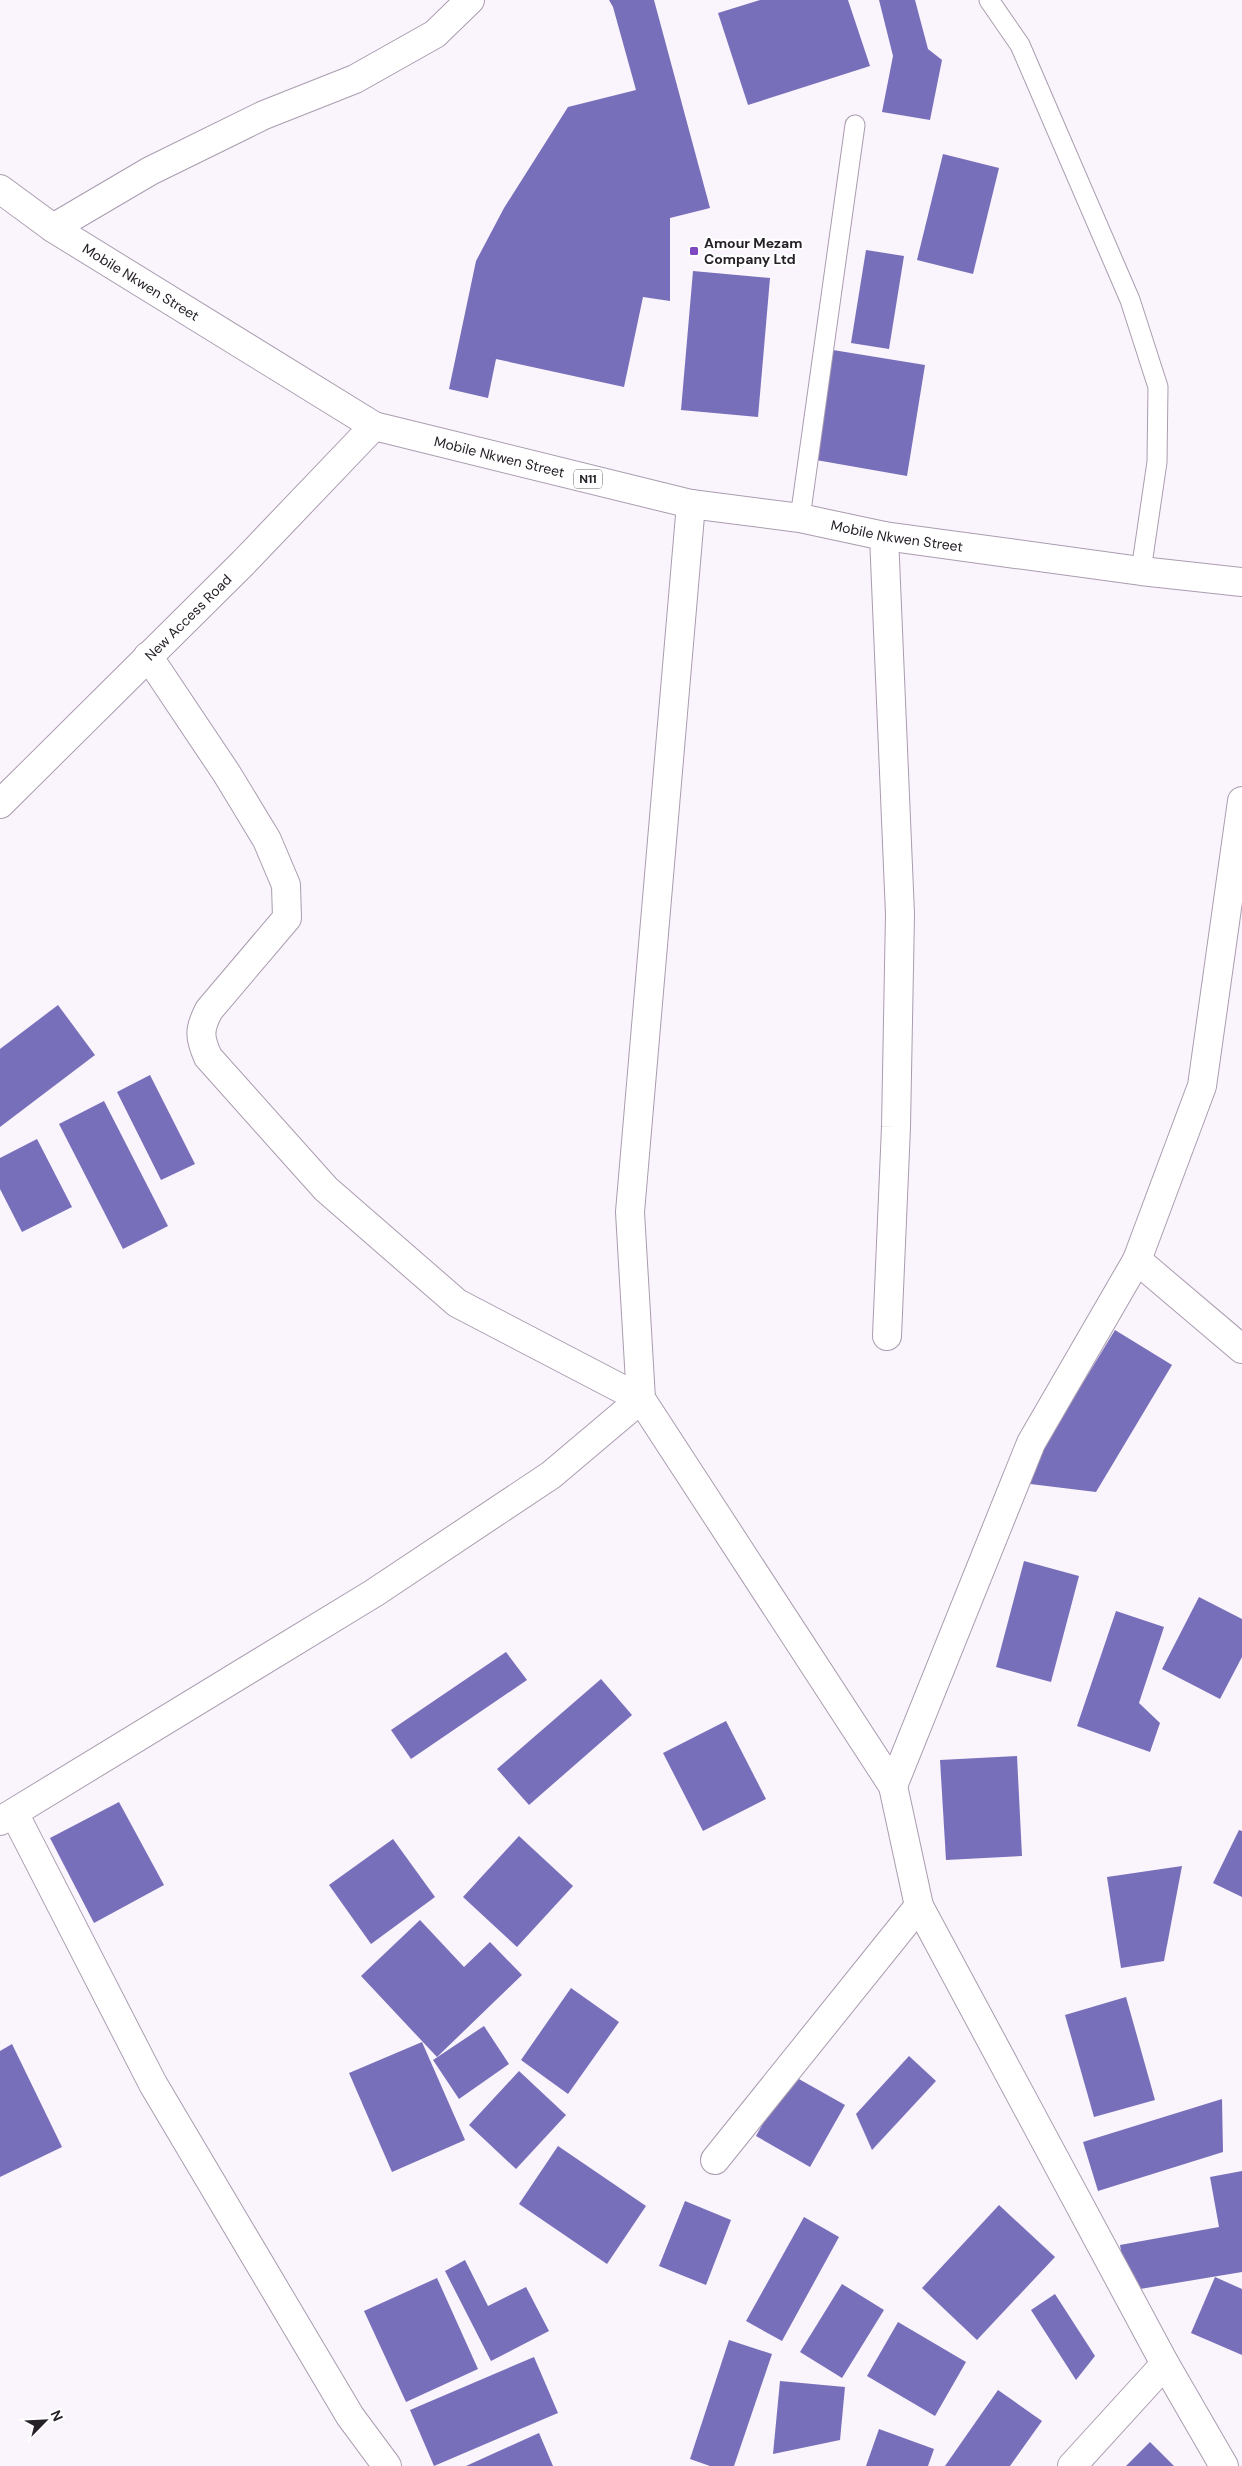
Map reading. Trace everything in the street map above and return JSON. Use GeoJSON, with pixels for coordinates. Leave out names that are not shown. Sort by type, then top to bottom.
{"type":"FeatureCollection","features":[{"type":"Feature","properties":{"kind":"main road"},"geometry":{"type":"LineString","coordinates":[[53,228],[150,172],[256,119],[355,79],[435,34],[470,0]]}},
{"type":"Feature","properties":{"kind":"main road","name":"Mobile Nkwen Street"},"geometry":{"type":"LineString","coordinates":[[0,189],[53,228],[374,426],[691,504],[800,518],[884,536],[1141,571],[1242,582]]}},
{"type":"Feature","properties":{"kind":"main road","name":"New Access Road"},"geometry":{"type":"LineString","coordinates":[[0,804],[243,563],[374,426]]}},
{"type":"Feature","properties":{"kind":"main road"},"geometry":{"type":"LineString","coordinates":[[641,1399],[630,1212],[691,504]]}},
{"type":"Feature","properties":{"kind":"main road"},"geometry":{"type":"LineString","coordinates":[[884,536],[900,914],[896,1127],[887,1336]]}},
{"type":"Feature","properties":{"kind":"main road"},"geometry":{"type":"LineString","coordinates":[[148,656],[267,840],[286,886],[287,918],[209,1010],[202,1023],[200,1040],[208,1056],[326,1189],[457,1304],[641,1399],[893,1786],[919,1906],[1165,2364],[1224,2466]]}},
{"type":"Feature","properties":{"kind":"main road"},"geometry":{"type":"LineString","coordinates":[[893,1786],[1031,1443],[1137,1260],[1202,1086],[1242,801]]}},
{"type":"Feature","properties":{"kind":"main road"},"geometry":{"type":"LineString","coordinates":[[1137,1260],[1242,1349]]}},
{"type":"Feature","properties":{"kind":"main road"},"geometry":{"type":"LineString","coordinates":[[387,2466],[350,2416],[158,2092],[7,1817],[374,1593],[551,1475],[641,1399]]}},
{"type":"Feature","properties":{"kind":"main road"},"geometry":{"type":"LineString","coordinates":[[715,2160],[919,1906]]}},
{"type":"Feature","properties":{"kind":"main road"},"geometry":{"type":"LineString","coordinates":[[1072,2466],[1165,2364]]}},
{"type":"Feature","properties":{"kind":"lane"},"geometry":{"type":"LineString","coordinates":[[989,0],[1020,45],[1130,300],[1158,387],[1157,462],[1141,571]]}},
{"type":"Feature","properties":{"kind":"lane"},"geometry":{"type":"LineString","coordinates":[[800,518],[855,125]]}},
{"type":"Feature","properties":{"kind":"building"},"geometry":{"type":"Polygon","coordinates":[[[609,0],[654,0],[710,208],[670,218],[670,301],[643,297],[624,387],[496,359],[488,398],[449,389],[476,261],[504,208],[568,107],[636,90],[613,7],[609,0]]]}},
{"type":"Feature","properties":{"kind":"building"},"geometry":{"type":"Polygon","coordinates":[[[760,0],[848,0],[870,66],[748,105],[718,13],[760,0]]]}},
{"type":"Feature","properties":{"kind":"building"},"geometry":{"type":"Polygon","coordinates":[[[879,0],[915,0],[928,49],[942,60],[930,120],[882,112],[893,56],[879,0]]]}},
{"type":"Feature","properties":{"kind":"building"},"geometry":{"type":"Polygon","coordinates":[[[943,154],[999,168],[973,274],[917,260],[943,154]]]}},
{"type":"Feature","properties":{"kind":"building"},"geometry":{"type":"Polygon","coordinates":[[[866,250],[904,256],[889,349],[851,343],[866,250]]]}},
{"type":"Feature","properties":{"kind":"building"},"geometry":{"type":"Polygon","coordinates":[[[693,271],[770,278],[758,417],[681,410],[693,271]]]}},
{"type":"Feature","properties":{"kind":"building"},"geometry":{"type":"Polygon","coordinates":[[[833,350],[925,365],[907,476],[816,460],[833,350]]]}},
{"type":"Feature","properties":{"kind":"building"},"geometry":{"type":"Polygon","coordinates":[[[58,1005],[95,1055],[0,1127],[0,1049],[58,1005]]]}},
{"type":"Feature","properties":{"kind":"building"},"geometry":{"type":"Polygon","coordinates":[[[150,1075],[195,1164],[161,1180],[117,1092],[150,1075]]]}},
{"type":"Feature","properties":{"kind":"building"},"geometry":{"type":"Polygon","coordinates":[[[104,1101],[168,1226],[123,1249],[59,1124],[104,1101]]]}},
{"type":"Feature","properties":{"kind":"building"},"geometry":{"type":"Polygon","coordinates":[[[37,1139],[72,1207],[22,1232],[0,1189],[0,1158],[37,1139]]]}},
{"type":"Feature","properties":{"kind":"building"},"geometry":{"type":"Polygon","coordinates":[[[1115,1330],[1172,1365],[1096,1492],[1022,1483],[1115,1330]]]}},
{"type":"Feature","properties":{"kind":"building"},"geometry":{"type":"Polygon","coordinates":[[[1024,1561],[1079,1576],[1051,1682],[996,1667],[1024,1561]]]}},
{"type":"Feature","properties":{"kind":"building"},"geometry":{"type":"Polygon","coordinates":[[[1199,1597],[1242,1619],[1242,1657],[1220,1699],[1162,1669],[1199,1597]]]}},
{"type":"Feature","properties":{"kind":"building"},"geometry":{"type":"Polygon","coordinates":[[[1116,1611],[1164,1627],[1139,1703],[1160,1723],[1150,1752],[1077,1726],[1116,1611]]]}},
{"type":"Feature","properties":{"kind":"building"},"geometry":{"type":"Polygon","coordinates":[[[506,1652],[527,1680],[411,1759],[391,1730],[506,1652]]]}},
{"type":"Feature","properties":{"kind":"building"},"geometry":{"type":"Polygon","coordinates":[[[601,1679],[632,1715],[529,1805],[497,1769],[601,1679]]]}},
{"type":"Feature","properties":{"kind":"building"},"geometry":{"type":"Polygon","coordinates":[[[726,1721],[766,1799],[703,1831],[663,1753],[726,1721]]]}},
{"type":"Feature","properties":{"kind":"building"},"geometry":{"type":"Polygon","coordinates":[[[1017,1756],[1022,1856],[946,1860],[940,1760],[1017,1756]]]}},
{"type":"Feature","properties":{"kind":"building"},"geometry":{"type":"Polygon","coordinates":[[[119,1802],[164,1885],[94,1923],[50,1838],[119,1802]]]}},
{"type":"Feature","properties":{"kind":"building"},"geometry":{"type":"Polygon","coordinates":[[[1239,1830],[1242,1831],[1242,1897],[1213,1883],[1239,1830]]]}},
{"type":"Feature","properties":{"kind":"building"},"geometry":{"type":"Polygon","coordinates":[[[519,1836],[573,1886],[517,1947],[463,1897],[519,1836]]]}},
{"type":"Feature","properties":{"kind":"building"},"geometry":{"type":"Polygon","coordinates":[[[393,1839],[435,1897],[371,1944],[329,1885],[393,1839]]]}},
{"type":"Feature","properties":{"kind":"building"},"geometry":{"type":"Polygon","coordinates":[[[1182,1866],[1164,1961],[1121,1968],[1107,1877],[1182,1866]]]}},
{"type":"Feature","properties":{"kind":"building"},"geometry":{"type":"Polygon","coordinates":[[[420,1920],[464,1967],[490,1942],[522,1975],[437,2057],[361,1976],[420,1920]]]}},
{"type":"Feature","properties":{"kind":"building"},"geometry":{"type":"Polygon","coordinates":[[[571,1988],[619,2022],[568,2094],[521,2060],[571,1988]]]}},
{"type":"Feature","properties":{"kind":"building"},"geometry":{"type":"Polygon","coordinates":[[[1126,1997],[1155,2100],[1094,2117],[1065,2015],[1126,1997]]]}},
{"type":"Feature","properties":{"kind":"building"},"geometry":{"type":"Polygon","coordinates":[[[484,2026],[509,2064],[459,2099],[433,2060],[484,2026]]]}},
{"type":"Feature","properties":{"kind":"building"},"geometry":{"type":"Polygon","coordinates":[[[422,2042],[465,2140],[392,2172],[349,2073],[422,2042]]]}},
{"type":"Feature","properties":{"kind":"building"},"geometry":{"type":"Polygon","coordinates":[[[12,2044],[62,2147],[0,2177],[0,2051],[12,2044]]]}},
{"type":"Feature","properties":{"kind":"building"},"geometry":{"type":"Polygon","coordinates":[[[909,2056],[936,2081],[872,2150],[856,2114],[909,2056]]]}},
{"type":"Feature","properties":{"kind":"building"},"geometry":{"type":"Polygon","coordinates":[[[519,2071],[566,2115],[516,2169],[469,2125],[519,2071]]]}},
{"type":"Feature","properties":{"kind":"building"},"geometry":{"type":"Polygon","coordinates":[[[790,2074],[845,2105],[810,2167],[756,2136],[790,2074]]]}},
{"type":"Feature","properties":{"kind":"building"},"geometry":{"type":"Polygon","coordinates":[[[1222,2099],[1223,2152],[1098,2191],[1083,2142],[1222,2099]]]}},
{"type":"Feature","properties":{"kind":"building"},"geometry":{"type":"Polygon","coordinates":[[[558,2146],[646,2206],[607,2264],[519,2204],[558,2146]]]}},
{"type":"Feature","properties":{"kind":"building"},"geometry":{"type":"Polygon","coordinates":[[[1242,2171],[1242,2272],[1128,2291],[1120,2245],[1219,2227],[1210,2177],[1242,2171]]]}},
{"type":"Feature","properties":{"kind":"building"},"geometry":{"type":"Polygon","coordinates":[[[685,2201],[731,2220],[706,2285],[659,2266],[685,2201]]]}},
{"type":"Feature","properties":{"kind":"building"},"geometry":{"type":"Polygon","coordinates":[[[999,2205],[1055,2257],[977,2340],[922,2288],[999,2205]]]}},
{"type":"Feature","properties":{"kind":"building"},"geometry":{"type":"Polygon","coordinates":[[[804,2217],[839,2237],[782,2341],[746,2321],[804,2217]]]}},
{"type":"Feature","properties":{"kind":"building"},"geometry":{"type":"Polygon","coordinates":[[[465,2260],[488,2306],[526,2287],[549,2331],[491,2361],[445,2271],[465,2260]]]}},
{"type":"Feature","properties":{"kind":"building"},"geometry":{"type":"Polygon","coordinates":[[[1215,2277],[1242,2289],[1242,2355],[1191,2333],[1215,2277]]]}},
{"type":"Feature","properties":{"kind":"building"},"geometry":{"type":"Polygon","coordinates":[[[437,2278],[478,2369],[406,2402],[364,2311],[437,2278]]]}},
{"type":"Feature","properties":{"kind":"building"},"geometry":{"type":"Polygon","coordinates":[[[842,2284],[884,2310],[842,2378],[800,2352],[842,2284]]]}},
{"type":"Feature","properties":{"kind":"building"},"geometry":{"type":"Polygon","coordinates":[[[1055,2294],[1095,2356],[1076,2380],[1031,2310],[1055,2294]]]}},
{"type":"Feature","properties":{"kind":"building"},"geometry":{"type":"Polygon","coordinates":[[[898,2322],[966,2362],[935,2416],[867,2376],[898,2322]]]}},
{"type":"Feature","properties":{"kind":"building"},"geometry":{"type":"Polygon","coordinates":[[[729,2340],[772,2354],[734,2466],[710,2466],[690,2459],[729,2340]]]}},
{"type":"Feature","properties":{"kind":"building"},"geometry":{"type":"Polygon","coordinates":[[[534,2357],[558,2413],[434,2466],[410,2410],[534,2357]]]}},
{"type":"Feature","properties":{"kind":"building"},"geometry":{"type":"Polygon","coordinates":[[[780,2381],[845,2387],[840,2440],[773,2454],[780,2381]]]}},
{"type":"Feature","properties":{"kind":"building"},"geometry":{"type":"Polygon","coordinates":[[[998,2390],[1042,2421],[1010,2466],[945,2466],[998,2390]]]}},
{"type":"Feature","properties":{"kind":"building"},"geometry":{"type":"Polygon","coordinates":[[[879,2429],[934,2449],[928,2466],[866,2466],[879,2429]]]}},
{"type":"Feature","properties":{"kind":"building"},"geometry":{"type":"Polygon","coordinates":[[[539,2433],[553,2466],[466,2466],[539,2433]]]}},
{"type":"Feature","properties":{"kind":"building"},"geometry":{"type":"Polygon","coordinates":[[[1150,2442],[1174,2466],[1126,2466],[1150,2442]]]}},
{"type":"Feature","properties":{"kind":"place","name":"Amour Mezam Company Ltd"},"geometry":{"type":"Point","coordinates":[694,251]}}]}
